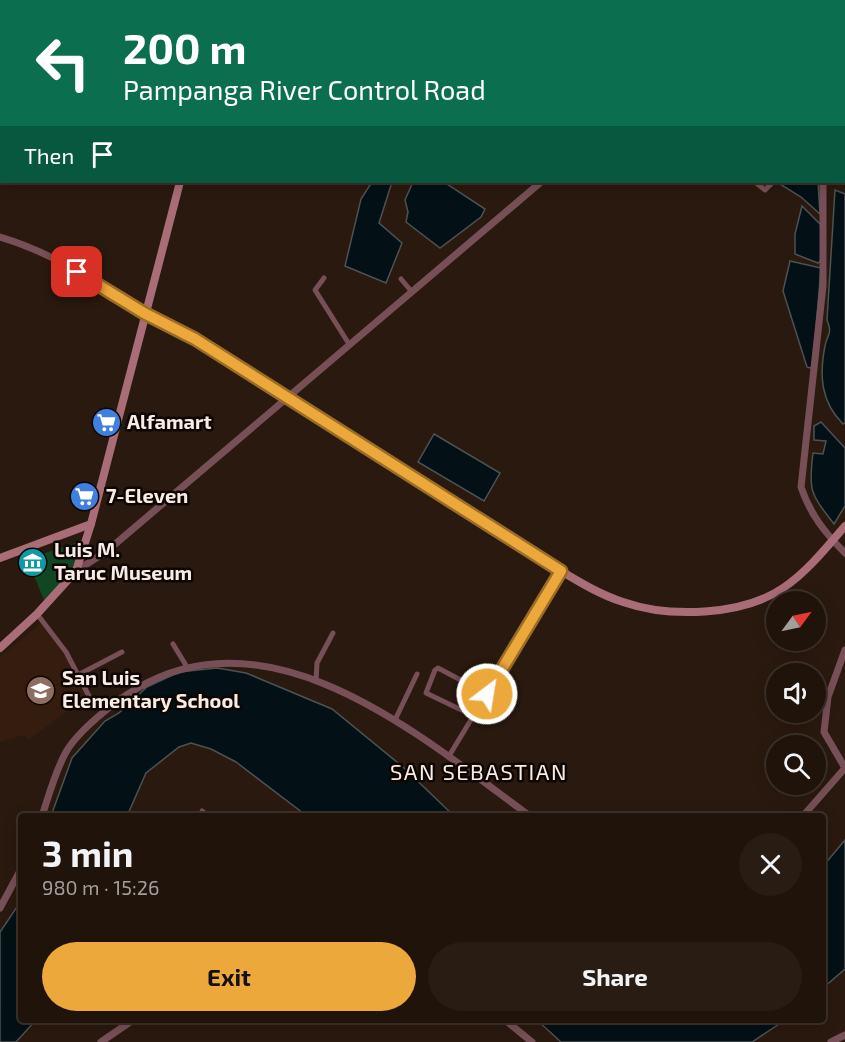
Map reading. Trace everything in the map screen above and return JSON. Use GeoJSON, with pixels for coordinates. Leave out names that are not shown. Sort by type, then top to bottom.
{"type":"FeatureCollection","features":[{"type":"Feature","properties":{"kind":"main road"},"geometry":{"type":"LineString","coordinates":[[0,648],[37,614],[76,571],[91,524],[144,313],[180,183]]}},
{"type":"Feature","properties":{"kind":"main road"},"geometry":{"type":"LineString","coordinates":[[144,313],[195,339],[561,571],[607,596],[636,606],[690,612],[739,608],[767,598],[785,587],[845,526]]}},
{"type":"Feature","properties":{"kind":"main road"},"geometry":{"type":"LineString","coordinates":[[0,558],[91,524]]}},
{"type":"Feature","properties":{"kind":"street"},"geometry":{"type":"LineString","coordinates":[[76,571],[107,551],[540,183]]}},
{"type":"Feature","properties":{"kind":"street"},"geometry":{"type":"LineString","coordinates":[[756,183],[765,190],[772,183]]}},
{"type":"Feature","properties":{"kind":"street"},"geometry":{"type":"LineString","coordinates":[[823,183],[823,286],[801,487],[807,505],[818,524],[845,554]]}},
{"type":"Feature","properties":{"kind":"street"},"geometry":{"type":"LineString","coordinates":[[0,237],[58,261],[144,313]]}},
{"type":"Feature","properties":{"kind":"street"},"geometry":{"type":"LineString","coordinates":[[324,278],[315,290],[349,344]]}},
{"type":"Feature","properties":{"kind":"street"},"geometry":{"type":"LineString","coordinates":[[401,279],[412,292]]}},
{"type":"Feature","properties":{"kind":"street"},"geometry":{"type":"LineString","coordinates":[[449,756],[561,571]]}},
{"type":"Feature","properties":{"kind":"street"},"geometry":{"type":"LineString","coordinates":[[37,614],[66,652],[92,702],[105,709]]}},
{"type":"Feature","properties":{"kind":"street"},"geometry":{"type":"LineString","coordinates":[[316,681],[317,663],[333,633]]}},
{"type":"Feature","properties":{"kind":"street"},"geometry":{"type":"LineString","coordinates":[[173,644],[187,667]]}},
{"type":"Feature","properties":{"kind":"street"},"geometry":{"type":"LineString","coordinates":[[806,813],[845,768],[825,732],[828,697],[845,650]]}},
{"type":"Feature","properties":{"kind":"street"},"geometry":{"type":"LineString","coordinates":[[78,675],[122,652]]}},
{"type":"Feature","properties":{"kind":"street"},"geometry":{"type":"LineString","coordinates":[[43,813],[67,750],[105,709],[150,681],[187,667],[232,662],[285,672],[316,681],[395,720],[449,756],[526,813]]}},
{"type":"Feature","properties":{"kind":"street"},"geometry":{"type":"LineString","coordinates":[[474,716],[426,693],[435,670],[438,668],[487,694]]}},
{"type":"Feature","properties":{"kind":"street"},"geometry":{"type":"LineString","coordinates":[[395,720],[417,674]]}},
{"type":"Feature","properties":{"kind":"street"},"geometry":{"type":"LineString","coordinates":[[0,908],[18,875]]}},
{"type":"Feature","properties":{"kind":"street"},"geometry":{"type":"LineString","coordinates":[[101,1042],[129,1023]]}},
{"type":"Feature","properties":{"kind":"street"},"geometry":{"type":"LineString","coordinates":[[509,1023],[532,1042]]}},
{"type":"Feature","properties":{"kind":"street"},"geometry":{"type":"LineString","coordinates":[[831,1042],[845,1035]]}},
{"type":"Feature","properties":{"kind":"shaded area"},"geometry":{"type":"Polygon","coordinates":[[[371,183],[392,183],[379,223],[402,243],[386,283],[345,266],[361,199],[371,183]]]}},
{"type":"Feature","properties":{"kind":"shaded area"},"geometry":{"type":"Polygon","coordinates":[[[413,183],[446,183],[485,209],[481,217],[440,248],[406,222],[408,212],[405,200],[413,183]]]}},
{"type":"Feature","properties":{"kind":"shaded area"},"geometry":{"type":"Polygon","coordinates":[[[818,183],[820,214],[801,197],[780,184],[818,183]]]}},
{"type":"Feature","properties":{"kind":"shaded area"},"geometry":{"type":"Polygon","coordinates":[[[835,190],[845,194],[845,423],[843,424],[830,407],[822,378],[823,357],[830,332],[827,320],[835,190]]]}},
{"type":"Feature","properties":{"kind":"shaded area"},"geometry":{"type":"Polygon","coordinates":[[[802,206],[822,226],[821,260],[818,263],[795,254],[795,234],[802,206]]]}},
{"type":"Feature","properties":{"kind":"shaded area"},"geometry":{"type":"Polygon","coordinates":[[[790,261],[821,268],[813,365],[810,368],[807,367],[783,291],[790,261]]]}},
{"type":"Feature","properties":{"kind":"shaded area"},"geometry":{"type":"Polygon","coordinates":[[[821,422],[845,448],[845,506],[834,524],[820,506],[811,485],[813,453],[823,454],[826,441],[814,440],[814,426],[821,422]]]}},
{"type":"Feature","properties":{"kind":"shaded area"},"geometry":{"type":"Polygon","coordinates":[[[434,434],[500,473],[484,501],[418,462],[434,434]]]}},
{"type":"Feature","properties":{"kind":"shaded area","name":"San Luis Elementary School"},"geometry":{"type":"Polygon","coordinates":[[[41,623],[66,657],[86,698],[28,740],[25,735],[0,742],[0,657],[41,623]]]}},
{"type":"Feature","properties":{"kind":"shaded area"},"geometry":{"type":"Polygon","coordinates":[[[217,668],[246,673],[332,709],[403,767],[451,813],[303,813],[236,762],[211,749],[191,743],[179,747],[146,773],[128,813],[52,813],[72,758],[105,721],[119,713],[147,687],[179,672],[217,668]]]}},
{"type":"Feature","properties":{"kind":"shaded area"},"geometry":{"type":"Polygon","coordinates":[[[845,840],[845,969],[826,985],[826,863],[845,840]]]}},
{"type":"Feature","properties":{"kind":"shaded area"},"geometry":{"type":"Polygon","coordinates":[[[18,905],[18,1023],[33,1023],[16,1042],[0,1042],[0,932],[18,905]]]}},
{"type":"Feature","properties":{"kind":"shaded area"},"geometry":{"type":"Polygon","coordinates":[[[540,1023],[780,1023],[752,1042],[561,1042],[540,1023]]]}},
{"type":"Feature","properties":{"kind":"green space"},"geometry":{"type":"Polygon","coordinates":[[[78,542],[80,545],[74,567],[44,600],[27,559],[78,542]]]}},
{"type":"Feature","properties":{"kind":"place","name":"Alfamart"},"geometry":{"type":"Point","coordinates":[106,422]}},
{"type":"Feature","properties":{"kind":"place","name":"7-Eleven"},"geometry":{"type":"Point","coordinates":[85,496]}},
{"type":"Feature","properties":{"kind":"place","name":"Luis M. Taruc Museum"},"geometry":{"type":"Point","coordinates":[33,562]}},
{"type":"Feature","properties":{"kind":"place","name":"San Luis Elementary School"},"geometry":{"type":"Point","coordinates":[41,690]}},
{"type":"Feature","properties":{"kind":"district","name":"SAN SEBASTIAN"},"geometry":{"type":"Point","coordinates":[479,772]}},
{"type":"Feature","properties":{"kind":"route"},"geometry":{"type":"LineString","coordinates":[[77,272],[144,313],[195,339],[344,436],[517,541],[561,571],[487,694]]}}]}
